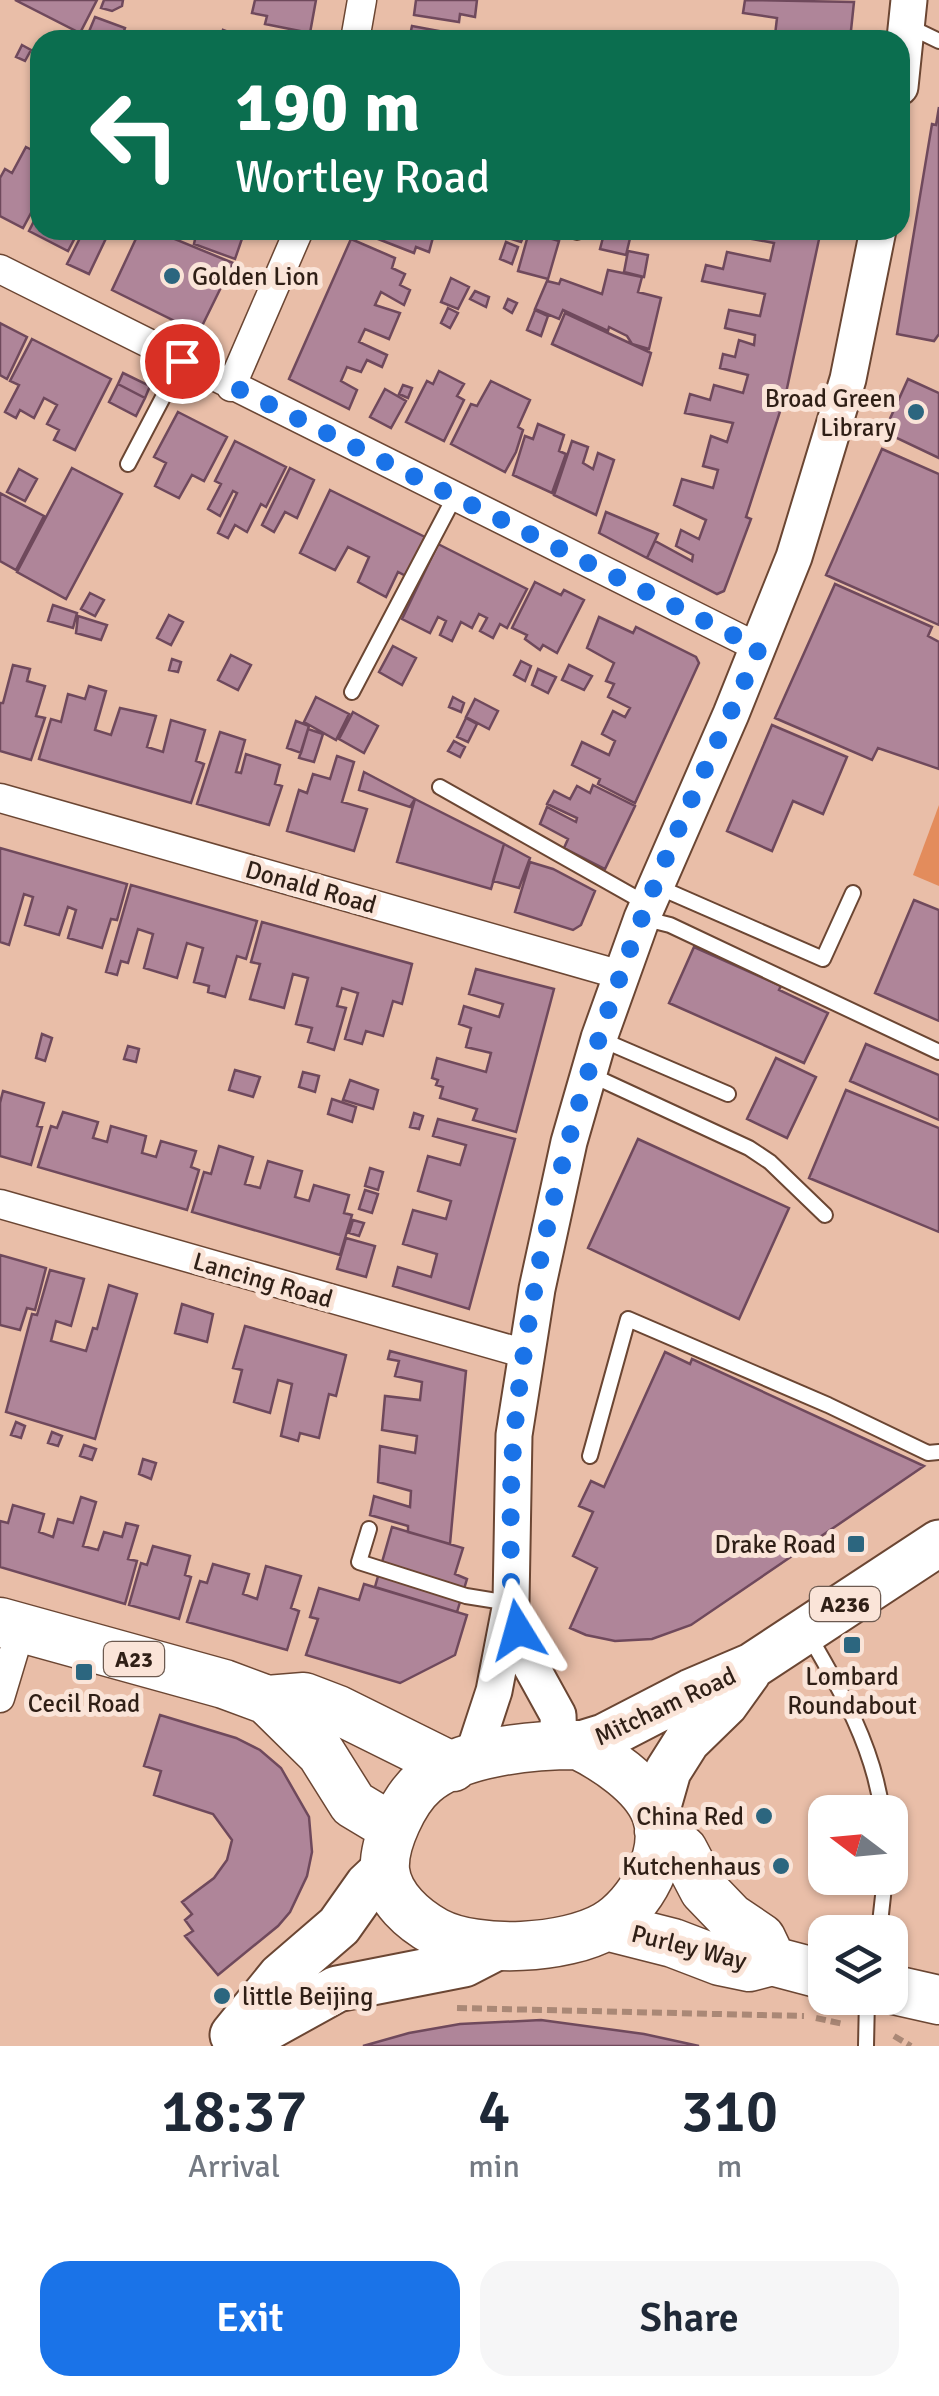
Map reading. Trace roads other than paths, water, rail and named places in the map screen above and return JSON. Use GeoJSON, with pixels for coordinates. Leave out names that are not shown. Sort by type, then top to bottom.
{"type":"FeatureCollection","features":[{"type":"Feature","properties":{"kind":"highway","name":"A23"},"geometry":{"type":"LineString","coordinates":[[10,1625],[224,1684],[267,1700],[304,1698],[463,1763]]}},
{"type":"Feature","properties":{"kind":"highway","name":"A23"},"geometry":{"type":"LineString","coordinates":[[267,1700],[321,1753],[353,1804],[389,1849]]}},
{"type":"Feature","properties":{"kind":"highway"},"geometry":{"type":"LineString","coordinates":[[568,1745],[599,1755],[618,1771],[657,1822],[656,1858],[645,1886],[606,1926],[564,1940],[495,1948],[450,1939],[430,1929],[407,1912],[393,1890],[389,1849],[408,1802],[426,1780],[463,1763],[520,1747],[568,1745]]}},
{"type":"Feature","properties":{"kind":"highway","name":"Purley Way"},"geometry":{"type":"LineString","coordinates":[[657,1822],[683,1850],[704,1890],[730,1916],[761,1938],[772,1961]]}},
{"type":"Feature","properties":{"kind":"highway","name":"Purley Way"},"geometry":{"type":"LineString","coordinates":[[606,1926],[673,1942],[734,1964],[748,1967],[772,1961],[808,1971]]}},
{"type":"Feature","properties":{"kind":"highway"},"geometry":{"type":"LineString","coordinates":[[908,2005],[939,2000]]}},
{"type":"Feature","properties":{"kind":"main road","name":"Mitcham Road"},"geometry":{"type":"LineString","coordinates":[[568,1745],[604,1737],[752,1666],[939,1543]]}},
{"type":"Feature","properties":{"kind":"main road","name":"Mitcham Road"},"geometry":{"type":"LineString","coordinates":[[657,1822],[668,1771],[687,1741],[725,1704],[752,1666]]}},
{"type":"Feature","properties":{"kind":"main road"},"geometry":{"type":"LineString","coordinates":[[229,2039],[280,1976],[339,1926],[389,1849]]}},
{"type":"Feature","properties":{"kind":"main road"},"geometry":{"type":"LineString","coordinates":[[229,2039],[263,2030],[337,1989],[464,1964],[495,1948]]}},
{"type":"Feature","properties":{"kind":"street"},"geometry":{"type":"LineString","coordinates":[[357,30],[362,0]]}},
{"type":"Feature","properties":{"kind":"street"},"geometry":{"type":"LineString","coordinates":[[231,387],[295,240]]}},
{"type":"Feature","properties":{"kind":"street"},"geometry":{"type":"LineString","coordinates":[[463,1763],[494,1691],[511,1603],[513,1451],[526,1354],[551,1218],[588,1074],[648,903],[794,558],[848,379],[876,240]]}},
{"type":"Feature","properties":{"kind":"street"},"geometry":{"type":"LineString","coordinates":[[0,269],[759,648]]}},
{"type":"Feature","properties":{"kind":"street","name":"Donald Road"},"geometry":{"type":"LineString","coordinates":[[0,798],[621,976]]}},
{"type":"Feature","properties":{"kind":"street","name":"Lancing Road"},"geometry":{"type":"LineString","coordinates":[[0,1204],[526,1354]]}},
{"type":"Feature","properties":{"kind":"street"},"geometry":{"type":"LineString","coordinates":[[511,1603],[526,1656],[558,1715],[568,1745]]}},
{"type":"Feature","properties":{"kind":"street"},"geometry":{"type":"LineString","coordinates":[[0,1698],[10,1625]]}},
{"type":"Feature","properties":{"kind":"lane"},"geometry":{"type":"LineString","coordinates":[[908,13],[939,41]]}},
{"type":"Feature","properties":{"kind":"lane"},"geometry":{"type":"LineString","coordinates":[[128,464],[182,361]]}},
{"type":"Feature","properties":{"kind":"lane"},"geometry":{"type":"LineString","coordinates":[[352,692],[454,498]]}},
{"type":"Feature","properties":{"kind":"lane"},"geometry":{"type":"LineString","coordinates":[[440,787],[648,903],[824,959],[853,894]]}},
{"type":"Feature","properties":{"kind":"lane"},"geometry":{"type":"LineString","coordinates":[[648,903],[670,924],[939,1052]]}},
{"type":"Feature","properties":{"kind":"lane"},"geometry":{"type":"LineString","coordinates":[[599,1038],[728,1094]]}},
{"type":"Feature","properties":{"kind":"lane"},"geometry":{"type":"LineString","coordinates":[[588,1074],[749,1148],[770,1162],[824,1215]]}},
{"type":"Feature","properties":{"kind":"lane"},"geometry":{"type":"LineString","coordinates":[[590,1456],[628,1319],[828,1405],[928,1453],[939,1452]]}},
{"type":"Feature","properties":{"kind":"lane"},"geometry":{"type":"LineString","coordinates":[[369,1529],[359,1562],[466,1596],[511,1603]]}},
{"type":"Feature","properties":{"kind":"lane"},"geometry":{"type":"LineString","coordinates":[[806,1630],[858,1728],[878,1795]]}},
{"type":"Feature","properties":{"kind":"lane"},"geometry":{"type":"LineString","coordinates":[[866,2046],[877,2015]]}},
{"type":"Feature","properties":{"kind":"place","name":"Golden Lion"},"geometry":{"type":"Point","coordinates":[172,276]}},
{"type":"Feature","properties":{"kind":"place","name":"Broad Green Library"},"geometry":{"type":"Point","coordinates":[916,412]}},
{"type":"Feature","properties":{"kind":"place","name":"Drake Road"},"geometry":{"type":"Point","coordinates":[856,1544]}},
{"type":"Feature","properties":{"kind":"place","name":"Lombard Roundabout"},"geometry":{"type":"Point","coordinates":[852,1645]}},
{"type":"Feature","properties":{"kind":"place","name":"Cecil Road"},"geometry":{"type":"Point","coordinates":[84,1672]}},
{"type":"Feature","properties":{"kind":"place","name":"China Red"},"geometry":{"type":"Point","coordinates":[764,1816]}},
{"type":"Feature","properties":{"kind":"place","name":"Kutchenhaus"},"geometry":{"type":"Point","coordinates":[781,1866]}},
{"type":"Feature","properties":{"kind":"place","name":"little Beijing"},"geometry":{"type":"Point","coordinates":[222,1996]}}]}
